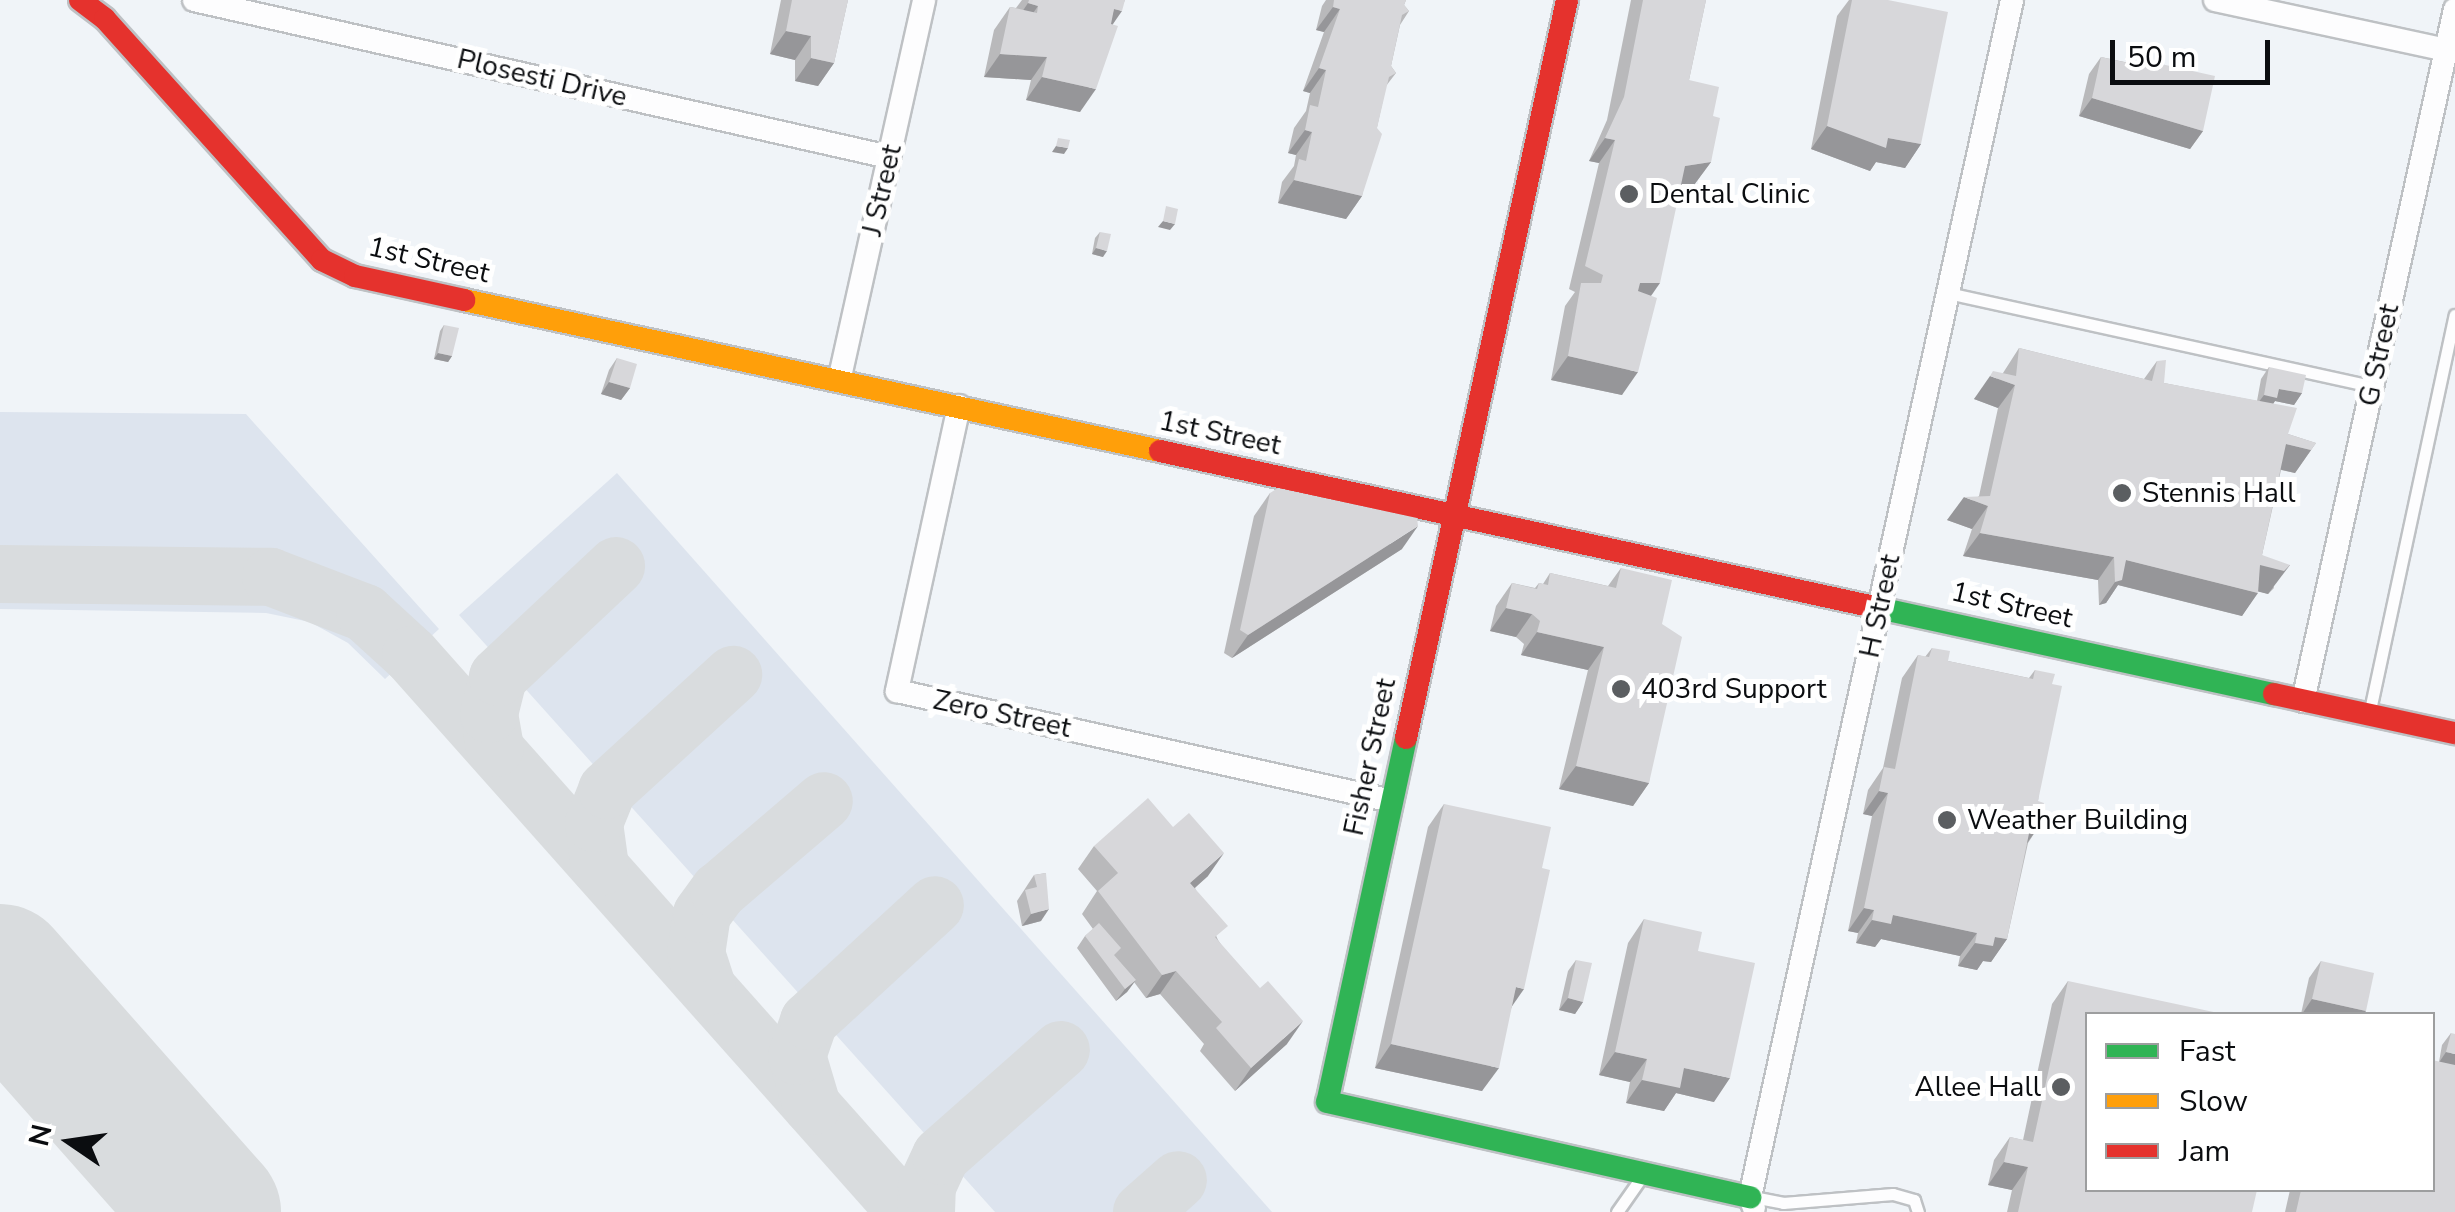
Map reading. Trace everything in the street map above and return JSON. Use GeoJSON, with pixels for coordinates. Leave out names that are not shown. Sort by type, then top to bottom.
{"type":"FeatureCollection","features":[{"type":"Feature","properties":{"kind":"street","name":"1st Street"},"geometry":{"type":"LineString","coordinates":[[80,0],[105,19],[322,260],[355,276],[2455,733]]}},
{"type":"Feature","properties":{"kind":"street","name":"Plosesti Drive"},"geometry":{"type":"LineString","coordinates":[[194,0],[889,157]]}},
{"type":"Feature","properties":{"kind":"street","name":"J Street"},"geometry":{"type":"LineString","coordinates":[[839,381],[924,0]]}},
{"type":"Feature","properties":{"kind":"street","name":"Fisher Street"},"geometry":{"type":"LineString","coordinates":[[1567,0],[1327,1102],[1644,1173],[1753,1204]]}},
{"type":"Feature","properties":{"kind":"street","name":"H Street"},"geometry":{"type":"LineString","coordinates":[[1753,1204],[2012,0]]}},
{"type":"Feature","properties":{"kind":"street"},"geometry":{"type":"LineString","coordinates":[[2215,0],[2451,51]]}},
{"type":"Feature","properties":{"kind":"street","name":"G Street"},"geometry":{"type":"LineString","coordinates":[[2303,702],[2451,51],[2455,9]]}},
{"type":"Feature","properties":{"kind":"street","name":"Zero Street"},"geometry":{"type":"LineString","coordinates":[[959,406],[897,691],[1392,800]]}},
{"type":"Feature","properties":{"kind":"lane"},"geometry":{"type":"LineString","coordinates":[[1948,293],[2372,386]]}},
{"type":"Feature","properties":{"kind":"lane"},"geometry":{"type":"LineString","coordinates":[[2369,714],[2455,314]]}},
{"type":"Feature","properties":{"kind":"lane"},"geometry":{"type":"LineString","coordinates":[[1617,1212],[1644,1173]]}},
{"type":"Feature","properties":{"kind":"lane"},"geometry":{"type":"LineString","coordinates":[[1753,1204],[1893,1194],[1914,1200],[1918,1212]]}},
{"type":"Feature","properties":{"kind":"shaded area"},"geometry":{"type":"Polygon","coordinates":[[[0,412],[246,414],[439,629],[385,679],[348,643],[310,622],[266,613],[0,609],[0,412]]]}},
{"type":"Feature","properties":{"kind":"shaded area"},"geometry":{"type":"Polygon","coordinates":[[[617,473],[1272,1212],[995,1212],[459,615],[617,473]]]}},
{"type":"Feature","properties":{"kind":"building"},"geometry":{"type":"Polygon","coordinates":[[[792,0],[848,0],[834,63],[811,58],[811,36],[786,31],[792,0]]]}},
{"type":"Feature","properties":{"kind":"building"},"geometry":{"type":"Polygon","coordinates":[[[1125,0],[1122,11],[1114,9],[1111,24],[1118,26],[1096,89],[1042,77],[1047,57],[1000,54],[1010,7],[1037,13],[1038,6],[1028,3],[1125,0]]]}},
{"type":"Feature","properties":{"kind":"building"},"geometry":{"type":"Polygon","coordinates":[[[1334,0],[1406,0],[1404,5],[1409,11],[1402,15],[1391,66],[1396,73],[1389,77],[1377,128],[1382,134],[1362,196],[1294,180],[1299,159],[1306,161],[1312,132],[1305,130],[1310,105],[1318,107],[1326,70],[1319,68],[1340,9],[1333,7],[1334,0]]]}},
{"type":"Feature","properties":{"kind":"building","name":"Dental Clinic"},"geometry":{"type":"Polygon","coordinates":[[[1643,0],[1706,0],[1689,80],[1719,87],[1713,116],[1720,118],[1711,162],[1685,166],[1660,283],[1640,283],[1638,291],[1657,298],[1638,372],[1568,356],[1581,283],[1601,283],[1603,275],[1585,266],[1615,140],[1605,138],[1624,97],[1643,0]]]}},
{"type":"Feature","properties":{"kind":"building"},"geometry":{"type":"Polygon","coordinates":[[[1852,0],[1888,0],[1948,12],[1921,144],[1888,138],[1886,148],[1827,126],[1852,0]]]}},
{"type":"Feature","properties":{"kind":"building"},"geometry":{"type":"Polygon","coordinates":[[[2101,57],[2160,70],[2161,64],[2215,76],[2203,131],[2092,98],[2101,57]]]}},
{"type":"Feature","properties":{"kind":"building"},"geometry":{"type":"Polygon","coordinates":[[[1058,138],[1070,140],[1068,148],[1056,146],[1058,138]]]}},
{"type":"Feature","properties":{"kind":"building"},"geometry":{"type":"Polygon","coordinates":[[[1166,206],[1178,209],[1175,224],[1163,221],[1166,206]]]}},
{"type":"Feature","properties":{"kind":"building"},"geometry":{"type":"Polygon","coordinates":[[[1100,232],[1111,234],[1107,251],[1096,248],[1100,232]]]}},
{"type":"Feature","properties":{"kind":"building"},"geometry":{"type":"Polygon","coordinates":[[[444,325],[459,328],[452,356],[438,353],[444,325]]]}},
{"type":"Feature","properties":{"kind":"building","name":"Stennis Hall"},"geometry":{"type":"Polygon","coordinates":[[[2019,348],[2152,381],[2157,361],[2166,360],[2164,383],[2297,408],[2288,434],[2316,443],[2311,450],[2286,444],[2262,555],[2290,565],[2284,571],[2260,565],[2258,593],[2126,560],[2122,580],[2115,582],[2114,557],[1980,533],[1988,506],[1964,497],[1990,496],[2015,385],[1990,376],[1993,371],[2016,376],[2019,348]]]}},
{"type":"Feature","properties":{"kind":"building"},"geometry":{"type":"Polygon","coordinates":[[[617,358],[637,364],[630,388],[609,382],[617,358]]]}},
{"type":"Feature","properties":{"kind":"building"},"geometry":{"type":"Polygon","coordinates":[[[2269,367],[2306,375],[2302,393],[2279,389],[2277,398],[2264,395],[2269,367]]]}},
{"type":"Feature","properties":{"kind":"building"},"geometry":{"type":"Polygon","coordinates":[[[1278,488],[1417,518],[1418,526],[1248,635],[1240,630],[1270,493],[1278,488]]]}},
{"type":"Feature","properties":{"kind":"building","name":"403rd Support"},"geometry":{"type":"Polygon","coordinates":[[[1621,568],[1672,580],[1662,624],[1682,637],[1649,783],[1576,766],[1604,647],[1537,632],[1540,621],[1532,614],[1506,608],[1512,583],[1537,589],[1539,583],[1548,585],[1550,573],[1616,588],[1621,568]]]}},
{"type":"Feature","properties":{"kind":"building","name":"Weather Building"},"geometry":{"type":"Polygon","coordinates":[[[1932,648],[1950,651],[1948,661],[2033,679],[2035,670],[2055,674],[2052,684],[2062,686],[2038,801],[2044,803],[2039,826],[2031,824],[2007,939],[1995,937],[1993,946],[1975,943],[1977,933],[1893,915],[1891,924],[1872,920],[1874,910],[1864,908],[1888,793],[1879,791],[1884,767],[1895,769],[1918,655],[1929,657],[1932,648]]]}},
{"type":"Feature","properties":{"kind":"building"},"geometry":{"type":"Polygon","coordinates":[[[1148,798],[1173,827],[1189,813],[1224,853],[1190,883],[1228,926],[1215,937],[1260,988],[1268,981],[1303,1021],[1251,1068],[1216,1028],[1222,1022],[1176,971],[1162,975],[1098,891],[1118,873],[1094,846],[1148,798]]]}},
{"type":"Feature","properties":{"kind":"building"},"geometry":{"type":"Polygon","coordinates":[[[1444,804],[1551,827],[1542,868],[1550,870],[1524,989],[1516,987],[1499,1068],[1391,1044],[1444,804]]]}},
{"type":"Feature","properties":{"kind":"building"},"geometry":{"type":"Polygon","coordinates":[[[1046,873],[1049,909],[1031,914],[1025,890],[1037,887],[1034,875],[1046,873]]]}},
{"type":"Feature","properties":{"kind":"building"},"geometry":{"type":"Polygon","coordinates":[[[1644,919],[1702,932],[1698,951],[1755,963],[1730,1078],[1684,1068],[1680,1088],[1642,1080],[1647,1059],[1615,1052],[1644,919]]]}},
{"type":"Feature","properties":{"kind":"building"},"geometry":{"type":"Polygon","coordinates":[[[1099,923],[1121,948],[1114,955],[1136,980],[1125,989],[1085,936],[1099,923]]]}},
{"type":"Feature","properties":{"kind":"building"},"geometry":{"type":"Polygon","coordinates":[[[1576,960],[1592,963],[1583,1002],[1568,998],[1576,960]]]}},
{"type":"Feature","properties":{"kind":"building"},"geometry":{"type":"Polygon","coordinates":[[[2321,961],[2374,973],[2366,1011],[2312,999],[2321,961]]]}},
{"type":"Feature","properties":{"kind":"building","name":"Allee Hall"},"geometry":{"type":"Polygon","coordinates":[[[2068,981],[2214,1012],[2085,1012],[2085,1192],[2257,1192],[2252,1212],[2018,1212],[2028,1167],[2004,1162],[2010,1137],[2033,1142],[2068,981]]]}},
{"type":"Feature","properties":{"kind":"building"},"geometry":{"type":"Polygon","coordinates":[[[2451,1033],[2455,1034],[2455,1054],[2446,1052],[2451,1033]]]}},
{"type":"Feature","properties":{"kind":"building"},"geometry":{"type":"Polygon","coordinates":[[[2435,1061],[2455,1065],[2455,1212],[2296,1212],[2301,1192],[2435,1192],[2435,1061]]]}},
{"type":"Feature","properties":{"kind":"taxiway"},"geometry":{"type":"LineString","coordinates":[[495,748],[489,714],[498,677],[616,566]]}},
{"type":"Feature","properties":{"kind":"taxiway"},"geometry":{"type":"LineString","coordinates":[[0,574],[271,577],[365,613],[411,655],[906,1212]]}},
{"type":"Feature","properties":{"kind":"taxiway"},"geometry":{"type":"LineString","coordinates":[[600,867],[594,823],[607,790],[733,675]]}},
{"type":"Feature","properties":{"kind":"taxiway"},"geometry":{"type":"LineString","coordinates":[[707,987],[696,954],[702,914],[719,891],[824,801]]}},
{"type":"Feature","properties":{"kind":"taxiway"},"geometry":{"type":"LineString","coordinates":[[812,1106],[797,1056],[809,1021],[935,905]]}},
{"type":"Feature","properties":{"kind":"taxiway"},"geometry":{"type":"LineString","coordinates":[[926,1212],[927,1186],[941,1156],[1061,1050]]}},
{"type":"Feature","properties":{"kind":"taxiway"},"geometry":{"type":"LineString","coordinates":[[1142,1212],[1178,1180]]}},
{"type":"Feature","properties":{"kind":"runway"},"geometry":{"type":"LineString","coordinates":[[0,975],[210,1212]]}},
{"type":"Feature","properties":{"kind":"traffic: fast"},"geometry":{"type":"LineString","coordinates":[[1879,608],[2274,694]]}},
{"type":"Feature","properties":{"kind":"traffic: fast"},"geometry":{"type":"LineString","coordinates":[[1406,738],[1327,1102],[1750,1197]]}},
{"type":"Feature","properties":{"kind":"traffic: slow"},"geometry":{"type":"LineString","coordinates":[[464,300],[1160,451]]}},
{"type":"Feature","properties":{"kind":"traffic: jam"},"geometry":{"type":"LineString","coordinates":[[80,0],[105,19],[322,260],[355,276],[464,300]]}},
{"type":"Feature","properties":{"kind":"traffic: jam"},"geometry":{"type":"LineString","coordinates":[[1406,738],[1567,0]]}},
{"type":"Feature","properties":{"kind":"traffic: jam"},"geometry":{"type":"LineString","coordinates":[[1160,451],[1879,608]]}},
{"type":"Feature","properties":{"kind":"traffic: jam"},"geometry":{"type":"LineString","coordinates":[[2274,694],[2455,733]]}},
{"type":"Feature","properties":{"kind":"place","name":"Dental Clinic"},"geometry":{"type":"Point","coordinates":[1629,194]}},
{"type":"Feature","properties":{"kind":"place","name":"Stennis Hall"},"geometry":{"type":"Point","coordinates":[2122,493]}},
{"type":"Feature","properties":{"kind":"place","name":"403rd Support"},"geometry":{"type":"Point","coordinates":[1621,689]}},
{"type":"Feature","properties":{"kind":"place","name":"Weather Building"},"geometry":{"type":"Point","coordinates":[1947,820]}},
{"type":"Feature","properties":{"kind":"place","name":"Allee Hall"},"geometry":{"type":"Point","coordinates":[2061,1087]}}]}
